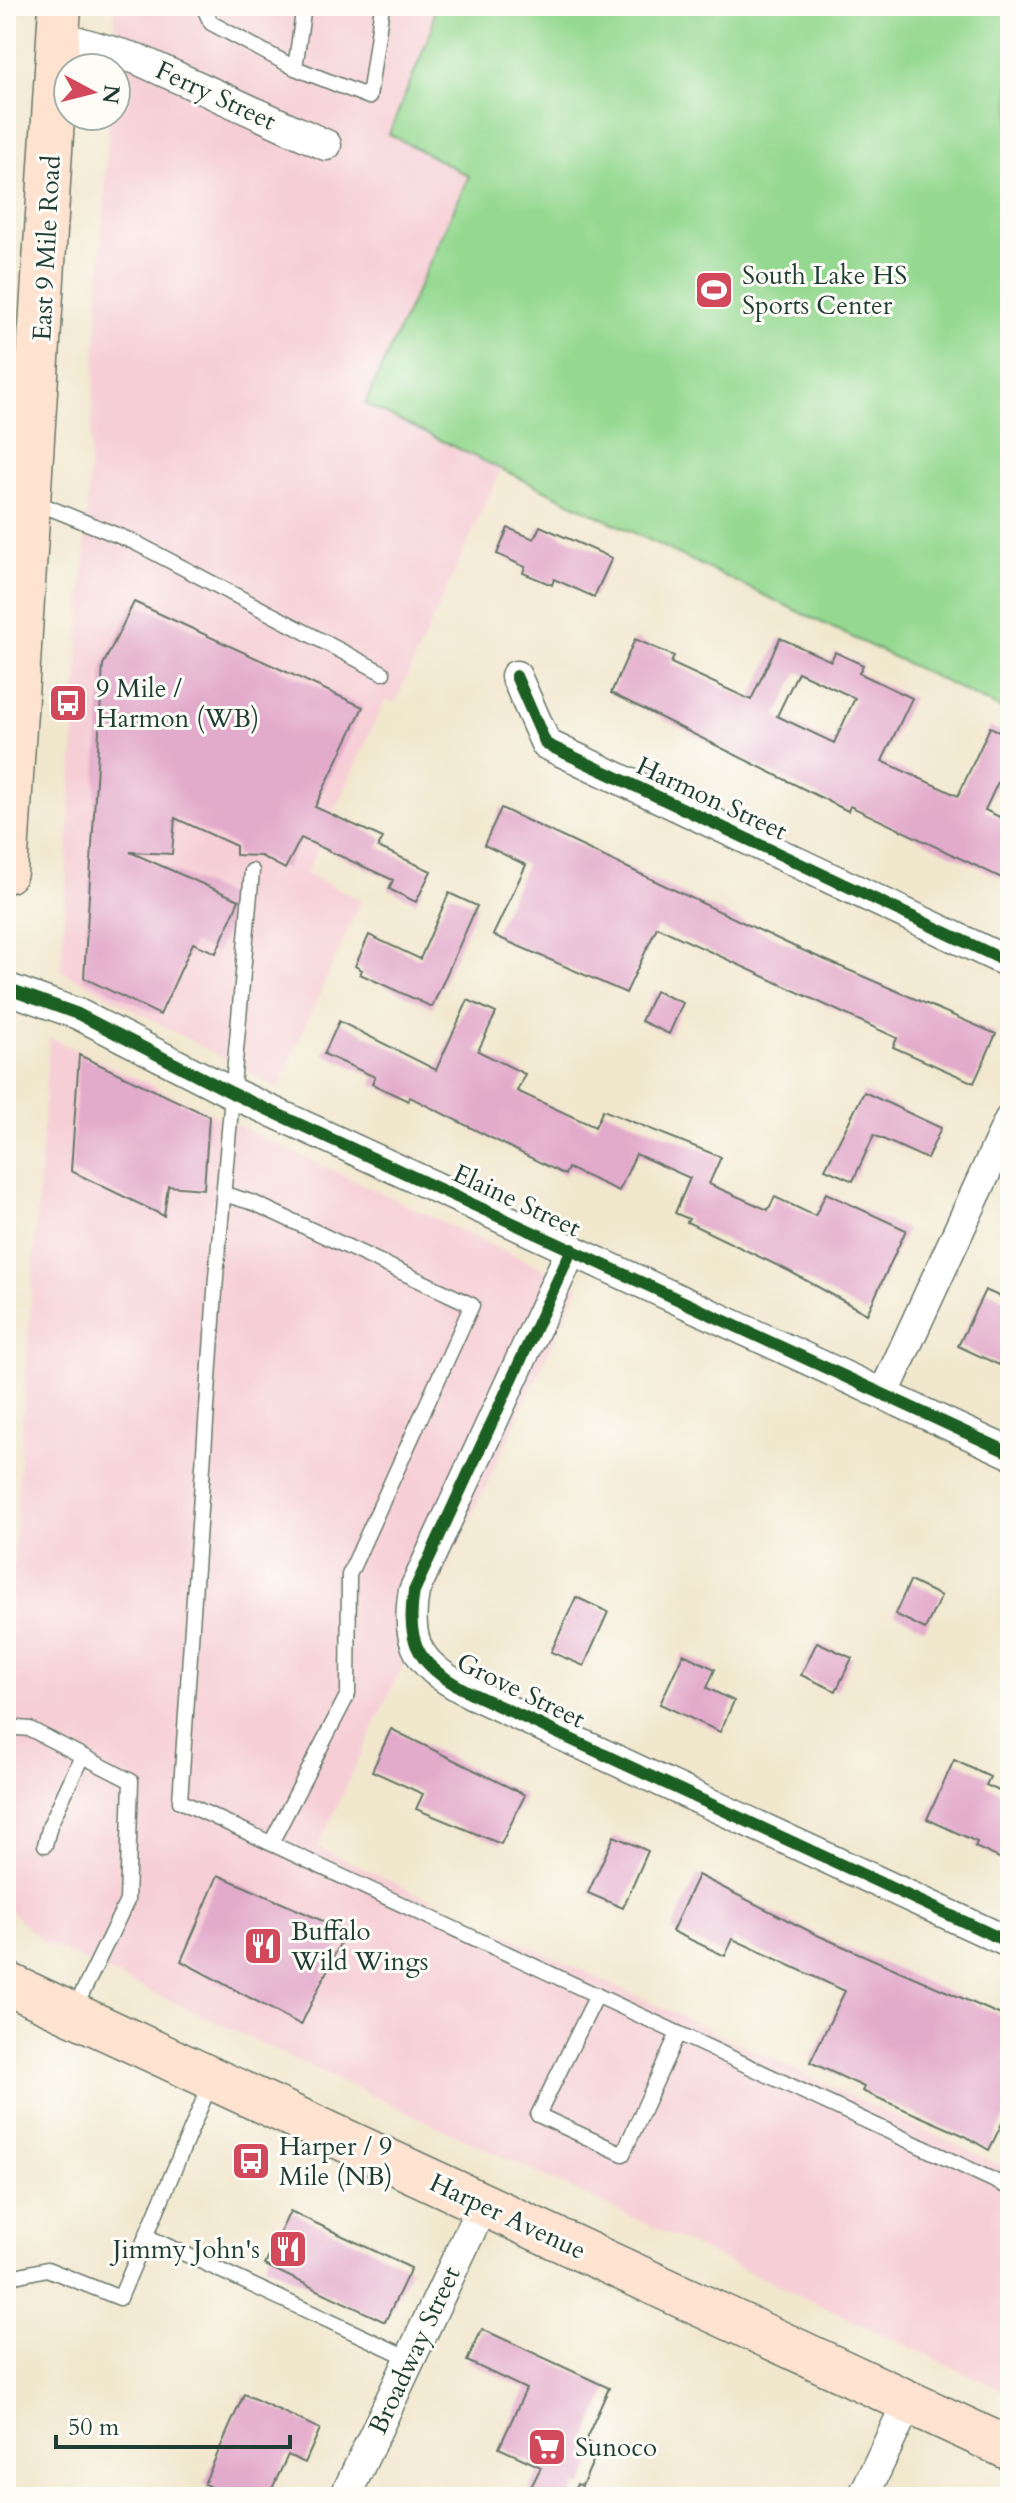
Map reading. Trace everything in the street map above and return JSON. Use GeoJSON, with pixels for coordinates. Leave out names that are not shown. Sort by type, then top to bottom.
{"type":"FeatureCollection","features":[{"type":"Feature","properties":{"kind":"main road","name":"East 9 Mile Road"},"geometry":{"type":"LineString","coordinates":[[6,872],[18,495],[59,21]]}},
{"type":"Feature","properties":{"kind":"main road","name":"Harper Avenue"},"geometry":{"type":"LineString","coordinates":[[6,1983],[1010,2449]]}},
{"type":"Feature","properties":{"kind":"street","name":"Ferry Street"},"geometry":{"type":"LineString","coordinates":[[59,21],[326,145]]}},
{"type":"Feature","properties":{"kind":"street","name":"Harmon Street"},"geometry":{"type":"LineString","coordinates":[[516,676],[546,744],[1010,963]]}},
{"type":"Feature","properties":{"kind":"street","name":"Elaine Street"},"geometry":{"type":"LineString","coordinates":[[6,988],[78,1014],[232,1093],[1010,1453]]}},
{"type":"Feature","properties":{"kind":"street"},"geometry":{"type":"LineString","coordinates":[[884,1393],[1010,1119]]}},
{"type":"Feature","properties":{"kind":"street","name":"Grove Street"},"geometry":{"type":"LineString","coordinates":[[572,1249],[414,1591],[411,1637],[423,1659],[448,1681],[471,1693],[1010,1943]]}},
{"type":"Feature","properties":{"kind":"street","name":"Broadway Street"},"geometry":{"type":"LineString","coordinates":[[345,2497],[483,2204]]}},
{"type":"Feature","properties":{"kind":"street"},"geometry":{"type":"LineString","coordinates":[[863,2497],[908,2402]]}},
{"type":"Feature","properties":{"kind":"lane"},"geometry":{"type":"LineString","coordinates":[[203,6],[211,23],[295,68],[369,97],[382,6]]}},
{"type":"Feature","properties":{"kind":"lane"},"geometry":{"type":"LineString","coordinates":[[295,68],[304,6]]}},
{"type":"Feature","properties":{"kind":"lane"},"geometry":{"type":"LineString","coordinates":[[18,495],[134,542],[383,673]]}},
{"type":"Feature","properties":{"kind":"lane"},"geometry":{"type":"LineString","coordinates":[[252,871],[224,1194],[180,1801],[1010,2188]]}},
{"type":"Feature","properties":{"kind":"lane"},"geometry":{"type":"LineString","coordinates":[[224,1194],[254,1203],[472,1305],[349,1575],[348,1694],[271,1843]]}},
{"type":"Feature","properties":{"kind":"lane"},"geometry":{"type":"LineString","coordinates":[[6,1727],[30,1729],[131,1781],[127,1901],[73,2013]]}},
{"type":"Feature","properties":{"kind":"lane"},"geometry":{"type":"LineString","coordinates":[[45,1845],[50,1825],[82,1756]]}},
{"type":"Feature","properties":{"kind":"lane"},"geometry":{"type":"LineString","coordinates":[[597,1995],[538,2115],[623,2154],[678,2033]]}},
{"type":"Feature","properties":{"kind":"lane"},"geometry":{"type":"LineString","coordinates":[[6,2278],[47,2269],[120,2298],[213,2078]]}},
{"type":"Feature","properties":{"kind":"lane"},"geometry":{"type":"LineString","coordinates":[[146,2236],[409,2358]]}},
{"type":"Feature","properties":{"kind":"shaded area"},"geometry":{"type":"Polygon","coordinates":[[[115,6],[434,6],[432,29],[389,134],[469,176],[365,404],[501,469],[395,703],[385,700],[306,874],[361,900],[278,1088],[61,970],[108,132],[132,132],[132,52],[113,52],[115,6]]]}},
{"type":"Feature","properties":{"kind":"shaded area"},"geometry":{"type":"Polygon","coordinates":[[[49,1037],[579,1286],[318,1847],[1010,2170],[1010,2394],[42,1941],[6,1907],[6,1666],[49,1037]]]}},
{"type":"Feature","properties":{"kind":"green space","name":"South Lake HS Sports Center"},"geometry":{"type":"Polygon","coordinates":[[[434,6],[1010,6],[1010,713],[365,404],[469,176],[389,134],[432,29],[434,6]]]}},
{"type":"Feature","properties":{"kind":"building"},"geometry":{"type":"Polygon","coordinates":[[[540,526],[612,558],[594,597],[554,579],[552,585],[523,573],[525,567],[497,554],[508,528],[534,539],[540,526]]]}},
{"type":"Feature","properties":{"kind":"building"},"geometry":{"type":"Polygon","coordinates":[[[134,602],[363,707],[315,807],[383,838],[378,847],[431,871],[416,902],[389,889],[393,880],[301,838],[285,869],[261,856],[236,855],[236,846],[175,818],[172,854],[130,852],[239,900],[216,953],[193,943],[160,1015],[84,978],[103,665],[134,602]]]}},
{"type":"Feature","properties":{"kind":"building"},"geometry":{"type":"Polygon","coordinates":[[[780,638],[831,661],[835,652],[863,665],[859,673],[912,698],[882,761],[958,796],[990,727],[1010,736],[1010,756],[985,810],[1010,822],[1010,882],[850,806],[848,811],[611,693],[635,639],[674,656],[671,663],[751,700],[780,638]],[[798,672],[777,716],[834,743],[855,698],[798,672]]]}},
{"type":"Feature","properties":{"kind":"building"},"geometry":{"type":"Polygon","coordinates":[[[501,808],[793,946],[996,1034],[974,1083],[893,1047],[897,1038],[657,927],[626,993],[493,935],[526,865],[484,845],[501,808]]]}},
{"type":"Feature","properties":{"kind":"building"},"geometry":{"type":"Polygon","coordinates":[[[449,893],[477,906],[432,1007],[360,974],[362,970],[355,966],[369,935],[420,959],[449,893]]]}},
{"type":"Feature","properties":{"kind":"building"},"geometry":{"type":"Polygon","coordinates":[[[655,991],[683,1003],[669,1034],[641,1021],[655,991]]]}},
{"type":"Feature","properties":{"kind":"building"},"geometry":{"type":"Polygon","coordinates":[[[468,1000],[496,1013],[478,1051],[525,1074],[517,1091],[595,1127],[603,1110],[721,1157],[709,1184],[768,1210],[775,1197],[815,1216],[826,1193],[906,1230],[867,1314],[675,1213],[690,1178],[636,1154],[619,1191],[568,1168],[565,1175],[410,1097],[408,1101],[372,1084],[375,1077],[324,1054],[339,1021],[436,1070],[468,1000]]]}},
{"type":"Feature","properties":{"kind":"building"},"geometry":{"type":"Polygon","coordinates":[[[79,1055],[209,1116],[204,1189],[168,1186],[164,1216],[71,1171],[79,1055]]]}},
{"type":"Feature","properties":{"kind":"building"},"geometry":{"type":"Polygon","coordinates":[[[864,1092],[941,1128],[927,1159],[874,1135],[853,1181],[825,1169],[864,1092]]]}},
{"type":"Feature","properties":{"kind":"building"},"geometry":{"type":"Polygon","coordinates":[[[985,1290],[1010,1301],[1010,1342],[999,1365],[958,1346],[985,1290]]]}},
{"type":"Feature","properties":{"kind":"building"},"geometry":{"type":"Polygon","coordinates":[[[910,1581],[941,1596],[925,1629],[895,1614],[910,1581]]]}},
{"type":"Feature","properties":{"kind":"building"},"geometry":{"type":"Polygon","coordinates":[[[576,1597],[608,1612],[584,1666],[551,1652],[576,1597]]]}},
{"type":"Feature","properties":{"kind":"building"},"geometry":{"type":"Polygon","coordinates":[[[817,1642],[852,1658],[836,1691],[801,1675],[817,1642]]]}},
{"type":"Feature","properties":{"kind":"building"},"geometry":{"type":"Polygon","coordinates":[[[683,1654],[715,1669],[707,1688],[734,1701],[720,1732],[660,1704],[683,1654]]]}},
{"type":"Feature","properties":{"kind":"building"},"geometry":{"type":"Polygon","coordinates":[[[391,1729],[525,1795],[501,1844],[416,1809],[423,1794],[372,1771],[391,1729]]]}},
{"type":"Feature","properties":{"kind":"building"},"geometry":{"type":"Polygon","coordinates":[[[954,1760],[990,1777],[986,1785],[1010,1796],[1010,1863],[975,1847],[977,1842],[927,1819],[954,1760]]]}},
{"type":"Feature","properties":{"kind":"building"},"geometry":{"type":"Polygon","coordinates":[[[614,1836],[648,1851],[623,1908],[588,1893],[614,1836]]]}},
{"type":"Feature","properties":{"kind":"building","name":"Buffalo Wild Wings"},"geometry":{"type":"Polygon","coordinates":[[[218,1875],[346,1931],[301,2025],[181,1961],[218,1875]]]}},
{"type":"Feature","properties":{"kind":"building"},"geometry":{"type":"Polygon","coordinates":[[[698,1875],[817,1935],[1010,2019],[1010,2107],[989,2150],[965,2136],[862,2091],[864,2087],[810,2062],[845,1991],[733,1939],[725,1956],[672,1931],[698,1875]]]}},
{"type":"Feature","properties":{"kind":"building"},"geometry":{"type":"Polygon","coordinates":[[[290,2211],[411,2268],[385,2322],[265,2265],[290,2211]]]}},
{"type":"Feature","properties":{"kind":"building"},"geometry":{"type":"Polygon","coordinates":[[[482,2329],[609,2388],[585,2441],[599,2448],[582,2486],[577,2484],[571,2497],[526,2497],[541,2467],[499,2448],[526,2389],[467,2361],[482,2329]]]}},
{"type":"Feature","properties":{"kind":"building"},"geometry":{"type":"Polygon","coordinates":[[[244,2394],[320,2429],[305,2463],[288,2455],[268,2497],[232,2497],[204,2484],[244,2394]]]}},
{"type":"Feature","properties":{"kind":"cycle path"},"geometry":{"type":"LineString","coordinates":[[516,676],[546,744],[1010,963]]}},
{"type":"Feature","properties":{"kind":"cycle path"},"geometry":{"type":"LineString","coordinates":[[6,988],[78,1014],[232,1093],[1010,1453]]}},
{"type":"Feature","properties":{"kind":"cycle path"},"geometry":{"type":"LineString","coordinates":[[572,1249],[414,1591],[412,1627],[420,1654],[440,1674],[471,1693],[1010,1943]]}},
{"type":"Feature","properties":{"kind":"place","name":"South Lake HS Sports Center"},"geometry":{"type":"Point","coordinates":[714,290]}},
{"type":"Feature","properties":{"kind":"place","name":"9 Mile / Harmon (WB)"},"geometry":{"type":"Point","coordinates":[68,703]}},
{"type":"Feature","properties":{"kind":"place","name":"Buffalo Wild Wings"},"geometry":{"type":"Point","coordinates":[263,1946]}},
{"type":"Feature","properties":{"kind":"place","name":"Harper / 9 Mile (NB)"},"geometry":{"type":"Point","coordinates":[251,2161]}},
{"type":"Feature","properties":{"kind":"place","name":"Jimmy John's"},"geometry":{"type":"Point","coordinates":[288,2249]}},
{"type":"Feature","properties":{"kind":"place","name":"Sunoco"},"geometry":{"type":"Point","coordinates":[547,2447]}}]}
